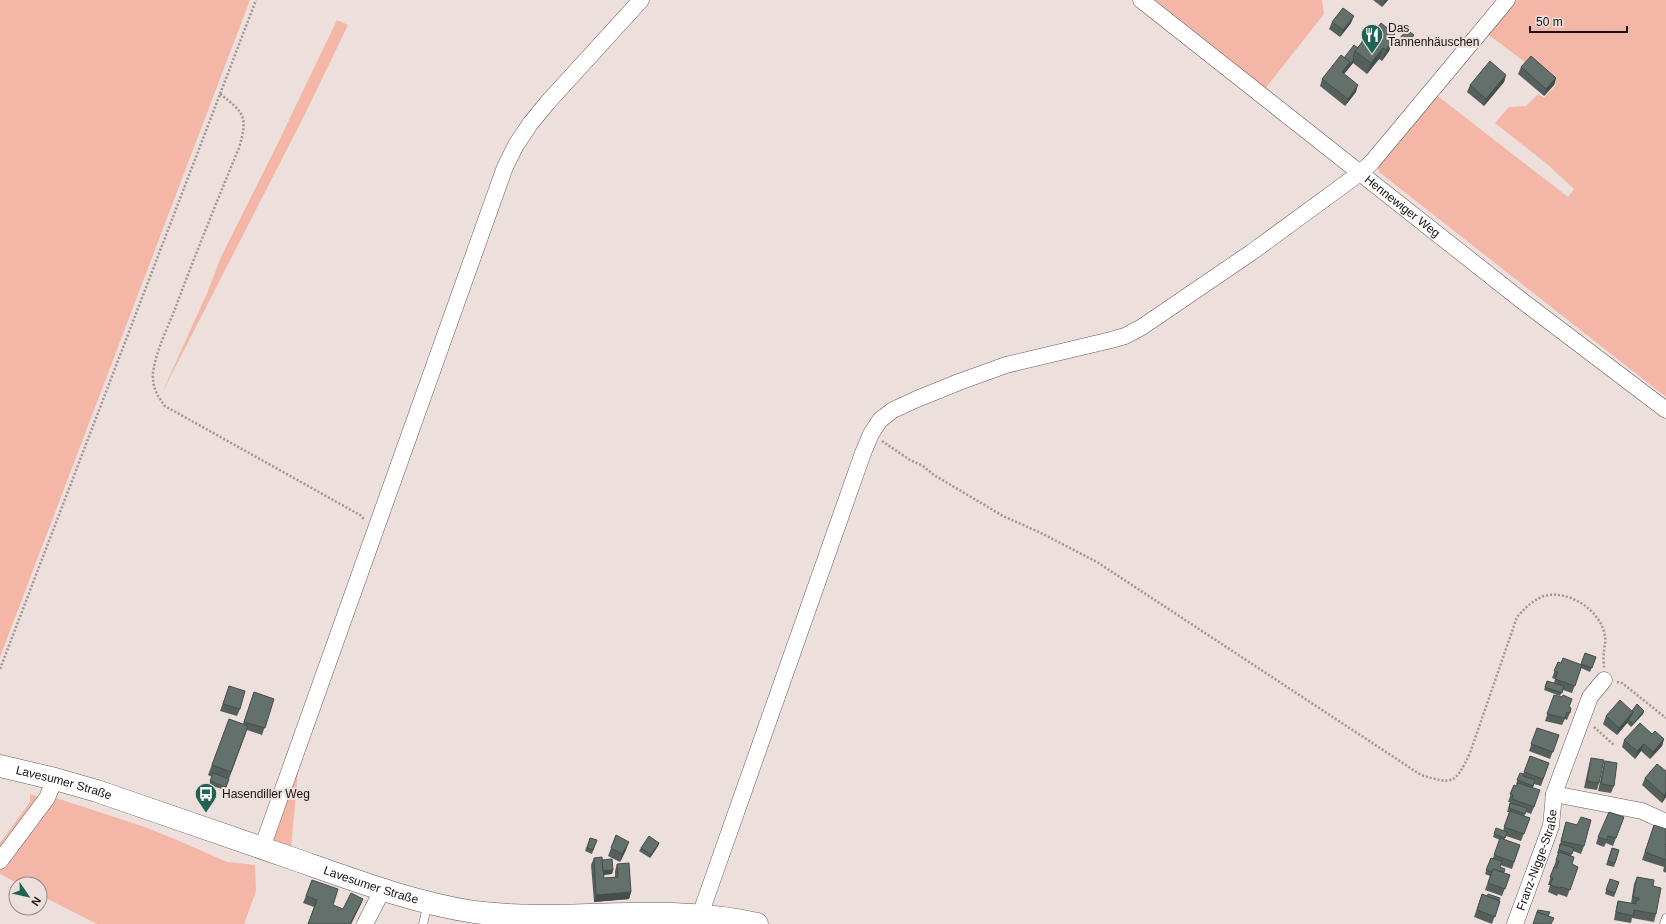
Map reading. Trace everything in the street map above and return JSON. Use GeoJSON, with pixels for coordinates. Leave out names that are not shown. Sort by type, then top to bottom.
{"type":"FeatureCollection","features":[{"type":"Feature","properties":{"kind":"street"},"geometry":{"type":"LineString","coordinates":[[262,848],[505,167],[516,145],[548,102],[641,0]]}},
{"type":"Feature","properties":{"kind":"street","name":"Hennewiger Weg"},"geometry":{"type":"LineString","coordinates":[[1141,0],[1521,300],[1666,410]]}},
{"type":"Feature","properties":{"kind":"street"},"geometry":{"type":"LineString","coordinates":[[700,915],[871,434],[880,420],[894,410],[958,382],[1006,365],[1125,336],[1164,313],[1252,252],[1360,173],[1372,162],[1507,0]]}},
{"type":"Feature","properties":{"kind":"street","name":"Franz-Nigge-Straße"},"geometry":{"type":"LineString","coordinates":[[1515,924],[1551,826],[1554,794],[1590,697],[1604,680]]}},
{"type":"Feature","properties":{"kind":"street","name":"Lavesumer Straße"},"geometry":{"type":"LineString","coordinates":[[0,766],[97,791],[383,890],[428,902],[476,912],[511,916],[618,920],[662,914],[700,915],[757,924]]}},
{"type":"Feature","properties":{"kind":"street"},"geometry":{"type":"LineString","coordinates":[[0,861],[47,798],[55,779]]}},
{"type":"Feature","properties":{"kind":"street","name":"Franz-Nigge-Straße"},"geometry":{"type":"LineString","coordinates":[[1554,794],[1642,812],[1666,822]]}},
{"type":"Feature","properties":{"kind":"street"},"geometry":{"type":"LineString","coordinates":[[365,924],[383,890]]}},
{"type":"Feature","properties":{"kind":"lane"},"geometry":{"type":"LineString","coordinates":[[423,924],[428,902]]}},
{"type":"Feature","properties":{"kind":"lane"},"geometry":{"type":"LineString","coordinates":[[1664,924],[1666,918]]}},
{"type":"Feature","properties":{"kind":"path"},"geometry":{"type":"LineString","coordinates":[[0,669],[256,0]]}},
{"type":"Feature","properties":{"kind":"path"},"geometry":{"type":"LineString","coordinates":[[220,94],[241,112],[244,120],[244,130],[239,148],[186,280],[159,353],[153,372],[154,389],[158,398],[165,406],[360,515],[375,533]]}},
{"type":"Feature","properties":{"kind":"path"},"geometry":{"type":"LineString","coordinates":[[871,434],[910,460],[923,466],[1003,516],[1041,533],[1097,562],[1421,775],[1443,781],[1454,779],[1462,770],[1470,752],[1517,617],[1530,604],[1545,596],[1563,596],[1574,599],[1594,614],[1602,626],[1606,637],[1604,652],[1604,680],[1622,683],[1666,718]]}},
{"type":"Feature","properties":{"kind":"path"},"geometry":{"type":"LineString","coordinates":[[1583,718],[1614,745]]}},
{"type":"Feature","properties":{"kind":"shaded area"},"geometry":{"type":"Polygon","coordinates":[[[0,0],[250,0],[0,657],[0,0]]]}},
{"type":"Feature","properties":{"kind":"shaded area"},"geometry":{"type":"Polygon","coordinates":[[[1153,0],[1322,0],[1324,14],[1264,90],[1153,0]]]}},
{"type":"Feature","properties":{"kind":"shaded area"},"geometry":{"type":"Polygon","coordinates":[[[1515,0],[1666,0],[1666,397],[1379,172],[1378,165],[1435,94],[1568,197],[1574,189],[1547,164],[1495,123],[1509,107],[1526,106],[1538,94],[1544,98],[1556,85],[1486,33],[1515,0]]]}},
{"type":"Feature","properties":{"kind":"shaded area"},"geometry":{"type":"Polygon","coordinates":[[[337,20],[348,25],[304,116],[161,395],[208,291],[221,257],[337,20]]]}},
{"type":"Feature","properties":{"kind":"shaded area"},"geometry":{"type":"Polygon","coordinates":[[[298,771],[291,848],[274,841],[274,832],[298,771]]]}},
{"type":"Feature","properties":{"kind":"shaded area"},"geometry":{"type":"Polygon","coordinates":[[[30,794],[42,798],[0,854],[0,843],[30,802],[30,794]]]}},
{"type":"Feature","properties":{"kind":"shaded area"},"geometry":{"type":"Polygon","coordinates":[[[56,798],[142,826],[227,862],[255,865],[256,891],[244,924],[97,924],[48,899],[48,876],[8,876],[8,878],[0,874],[0,868],[56,798]]]}},
{"type":"Feature","properties":{"kind":"building"},"geometry":{"type":"Polygon","coordinates":[[[1343,8],[1354,16],[1343,30],[1332,22],[1343,8]]]}},
{"type":"Feature","properties":{"kind":"building"},"geometry":{"type":"Polygon","coordinates":[[[1381,23],[1395,34],[1391,39],[1393,41],[1386,50],[1383,48],[1371,63],[1355,51],[1368,35],[1365,32],[1369,27],[1372,30],[1375,26],[1377,28],[1381,23]]]}},
{"type":"Feature","properties":{"kind":"building"},"geometry":{"type":"Polygon","coordinates":[[[1407,30],[1414,35],[1406,45],[1399,39],[1407,30]]]}},
{"type":"Feature","properties":{"kind":"building"},"geometry":{"type":"Polygon","coordinates":[[[1354,45],[1358,48],[1355,51],[1354,59],[1349,66],[1350,62],[1344,58],[1354,45]]]}},
{"type":"Feature","properties":{"kind":"building"},"geometry":{"type":"Polygon","coordinates":[[[1341,55],[1350,62],[1342,72],[1358,85],[1348,99],[1322,79],[1341,55]]]}},
{"type":"Feature","properties":{"kind":"building"},"geometry":{"type":"Polygon","coordinates":[[[1531,56],[1556,78],[1546,89],[1521,67],[1531,56]]]}},
{"type":"Feature","properties":{"kind":"building"},"geometry":{"type":"Polygon","coordinates":[[[1490,61],[1506,75],[1486,99],[1470,85],[1490,61]]]}},
{"type":"Feature","properties":{"kind":"building"},"geometry":{"type":"Polygon","coordinates":[[[1585,653],[1596,657],[1592,668],[1581,664],[1585,653]]]}},
{"type":"Feature","properties":{"kind":"building"},"geometry":{"type":"Polygon","coordinates":[[[1563,658],[1582,665],[1575,686],[1555,679],[1558,672],[1554,671],[1558,662],[1561,663],[1563,658]]]}},
{"type":"Feature","properties":{"kind":"building"},"geometry":{"type":"Polygon","coordinates":[[[1547,681],[1564,686],[1562,693],[1545,687],[1547,681]]]}},
{"type":"Feature","properties":{"kind":"building"},"geometry":{"type":"Polygon","coordinates":[[[229,686],[245,691],[240,709],[223,704],[229,686]]]}},
{"type":"Feature","properties":{"kind":"building"},"geometry":{"type":"Polygon","coordinates":[[[254,692],[274,699],[265,728],[244,722],[254,692]]]}},
{"type":"Feature","properties":{"kind":"building"},"geometry":{"type":"Polygon","coordinates":[[[1554,695],[1562,697],[1563,695],[1572,699],[1569,707],[1571,708],[1570,713],[1567,712],[1565,718],[1547,714],[1554,695]]]}},
{"type":"Feature","properties":{"kind":"building"},"geometry":{"type":"Polygon","coordinates":[[[1620,700],[1633,712],[1619,728],[1606,716],[1620,700]]]}},
{"type":"Feature","properties":{"kind":"building"},"geometry":{"type":"Polygon","coordinates":[[[1637,704],[1644,711],[1633,724],[1628,720],[1637,704]]]}},
{"type":"Feature","properties":{"kind":"building"},"geometry":{"type":"Polygon","coordinates":[[[229,719],[248,726],[231,772],[212,765],[229,719]]]}},
{"type":"Feature","properties":{"kind":"building"},"geometry":{"type":"Polygon","coordinates":[[[1640,723],[1652,734],[1655,731],[1664,739],[1653,752],[1644,744],[1637,751],[1624,740],[1640,723]]]}},
{"type":"Feature","properties":{"kind":"building"},"geometry":{"type":"Polygon","coordinates":[[[1537,728],[1559,735],[1553,752],[1531,744],[1537,728]]]}},
{"type":"Feature","properties":{"kind":"building"},"geometry":{"type":"Polygon","coordinates":[[[1530,756],[1549,763],[1543,779],[1524,772],[1530,756]]]}},
{"type":"Feature","properties":{"kind":"building"},"geometry":{"type":"Polygon","coordinates":[[[1591,758],[1604,760],[1599,783],[1587,781],[1591,758]]]}},
{"type":"Feature","properties":{"kind":"building"},"geometry":{"type":"Polygon","coordinates":[[[1605,761],[1617,763],[1614,786],[1601,784],[1605,761]]]}},
{"type":"Feature","properties":{"kind":"building"},"geometry":{"type":"Polygon","coordinates":[[[1657,764],[1666,771],[1666,793],[1664,795],[1645,778],[1657,764]]]}},
{"type":"Feature","properties":{"kind":"building"},"geometry":{"type":"Polygon","coordinates":[[[213,773],[229,779],[226,787],[210,781],[213,773]]]}},
{"type":"Feature","properties":{"kind":"building"},"geometry":{"type":"Polygon","coordinates":[[[1520,773],[1524,774],[1523,776],[1535,780],[1533,786],[1517,780],[1520,773]]]}},
{"type":"Feature","properties":{"kind":"building"},"geometry":{"type":"Polygon","coordinates":[[[1518,783],[1540,790],[1534,807],[1512,799],[1513,795],[1510,794],[1514,785],[1516,786],[1518,783]]]}},
{"type":"Feature","properties":{"kind":"building"},"geometry":{"type":"Polygon","coordinates":[[[1510,803],[1527,808],[1525,814],[1509,808],[1510,803]]]}},
{"type":"Feature","properties":{"kind":"building"},"geometry":{"type":"Polygon","coordinates":[[[1510,811],[1530,818],[1524,834],[1504,827],[1510,811]]]}},
{"type":"Feature","properties":{"kind":"building"},"geometry":{"type":"Polygon","coordinates":[[[1609,812],[1624,817],[1616,838],[1608,836],[1607,840],[1598,837],[1609,812]]]}},
{"type":"Feature","properties":{"kind":"building"},"geometry":{"type":"Polygon","coordinates":[[[1581,817],[1591,820],[1584,846],[1561,841],[1566,822],[1577,825],[1581,817]]]}},
{"type":"Feature","properties":{"kind":"building"},"geometry":{"type":"Polygon","coordinates":[[[1654,825],[1666,829],[1666,860],[1645,852],[1654,825]]]}},
{"type":"Feature","properties":{"kind":"building"},"geometry":{"type":"Polygon","coordinates":[[[1496,828],[1507,832],[1505,838],[1494,834],[1496,828]]]}},
{"type":"Feature","properties":{"kind":"building"},"geometry":{"type":"Polygon","coordinates":[[[616,835],[629,842],[622,854],[611,848],[616,835]]]}},
{"type":"Feature","properties":{"kind":"building"},"geometry":{"type":"Polygon","coordinates":[[[649,836],[659,843],[651,855],[641,848],[649,836]]]}},
{"type":"Feature","properties":{"kind":"building"},"geometry":{"type":"Polygon","coordinates":[[[590,838],[597,840],[593,850],[587,848],[590,838]]]}},
{"type":"Feature","properties":{"kind":"building"},"geometry":{"type":"Polygon","coordinates":[[[1500,838],[1520,845],[1514,862],[1494,855],[1500,838]]]}},
{"type":"Feature","properties":{"kind":"building"},"geometry":{"type":"Polygon","coordinates":[[[1560,844],[1574,848],[1572,854],[1559,850],[1560,844]]]}},
{"type":"Feature","properties":{"kind":"building"},"geometry":{"type":"Polygon","coordinates":[[[1612,848],[1619,850],[1615,863],[1608,861],[1612,848]]]}},
{"type":"Feature","properties":{"kind":"building"},"geometry":{"type":"Polygon","coordinates":[[[1559,852],[1574,857],[1572,864],[1578,867],[1570,890],[1550,885],[1553,878],[1550,877],[1554,867],[1556,868],[1559,861],[1556,860],[1559,852]]]}},
{"type":"Feature","properties":{"kind":"building"},"geometry":{"type":"Polygon","coordinates":[[[602,857],[604,878],[618,877],[617,864],[629,863],[631,892],[596,895],[594,858],[602,857]]]}},
{"type":"Feature","properties":{"kind":"building"},"geometry":{"type":"Polygon","coordinates":[[[1491,858],[1502,861],[1500,867],[1505,869],[1504,872],[1493,869],[1492,872],[1486,870],[1491,858]]]}},
{"type":"Feature","properties":{"kind":"building"},"geometry":{"type":"Polygon","coordinates":[[[612,859],[613,870],[603,871],[602,860],[612,859]]]}},
{"type":"Feature","properties":{"kind":"building"},"geometry":{"type":"Polygon","coordinates":[[[1493,869],[1510,875],[1505,889],[1488,883],[1493,869]]]}},
{"type":"Feature","properties":{"kind":"building"},"geometry":{"type":"Polygon","coordinates":[[[1637,877],[1654,880],[1653,886],[1661,888],[1656,914],[1634,910],[1633,916],[1616,912],[1618,901],[1636,904],[1636,900],[1639,900],[1639,898],[1633,897],[1637,877]]]}},
{"type":"Feature","properties":{"kind":"building"},"geometry":{"type":"Polygon","coordinates":[[[1610,879],[1619,882],[1615,893],[1606,890],[1610,879]]]}},
{"type":"Feature","properties":{"kind":"building"},"geometry":{"type":"Polygon","coordinates":[[[312,880],[338,889],[333,905],[343,909],[351,893],[363,899],[350,924],[308,924],[317,900],[306,896],[312,880]]]}},
{"type":"Feature","properties":{"kind":"building"},"geometry":{"type":"Polygon","coordinates":[[[1482,894],[1500,901],[1495,917],[1477,910],[1482,894]]]}},
{"type":"Feature","properties":{"kind":"building"},"geometry":{"type":"Polygon","coordinates":[[[1488,894],[1500,898],[1499,900],[1487,896],[1488,894]]]}},
{"type":"Feature","properties":{"kind":"building"},"geometry":{"type":"Polygon","coordinates":[[[1538,910],[1550,912],[1548,916],[1537,912],[1538,910]]]}},
{"type":"Feature","properties":{"kind":"building"},"geometry":{"type":"Polygon","coordinates":[[[1537,912],[1554,918],[1551,924],[1533,924],[1537,912]]]}},
{"type":"Feature","properties":{"kind":"place","name":"Das Tannenhäuschen"},"geometry":{"type":"Point","coordinates":[1372,54]}},
{"type":"Feature","properties":{"kind":"place","name":"Hasendiller Weg"},"geometry":{"type":"Point","coordinates":[206,814]}}]}
